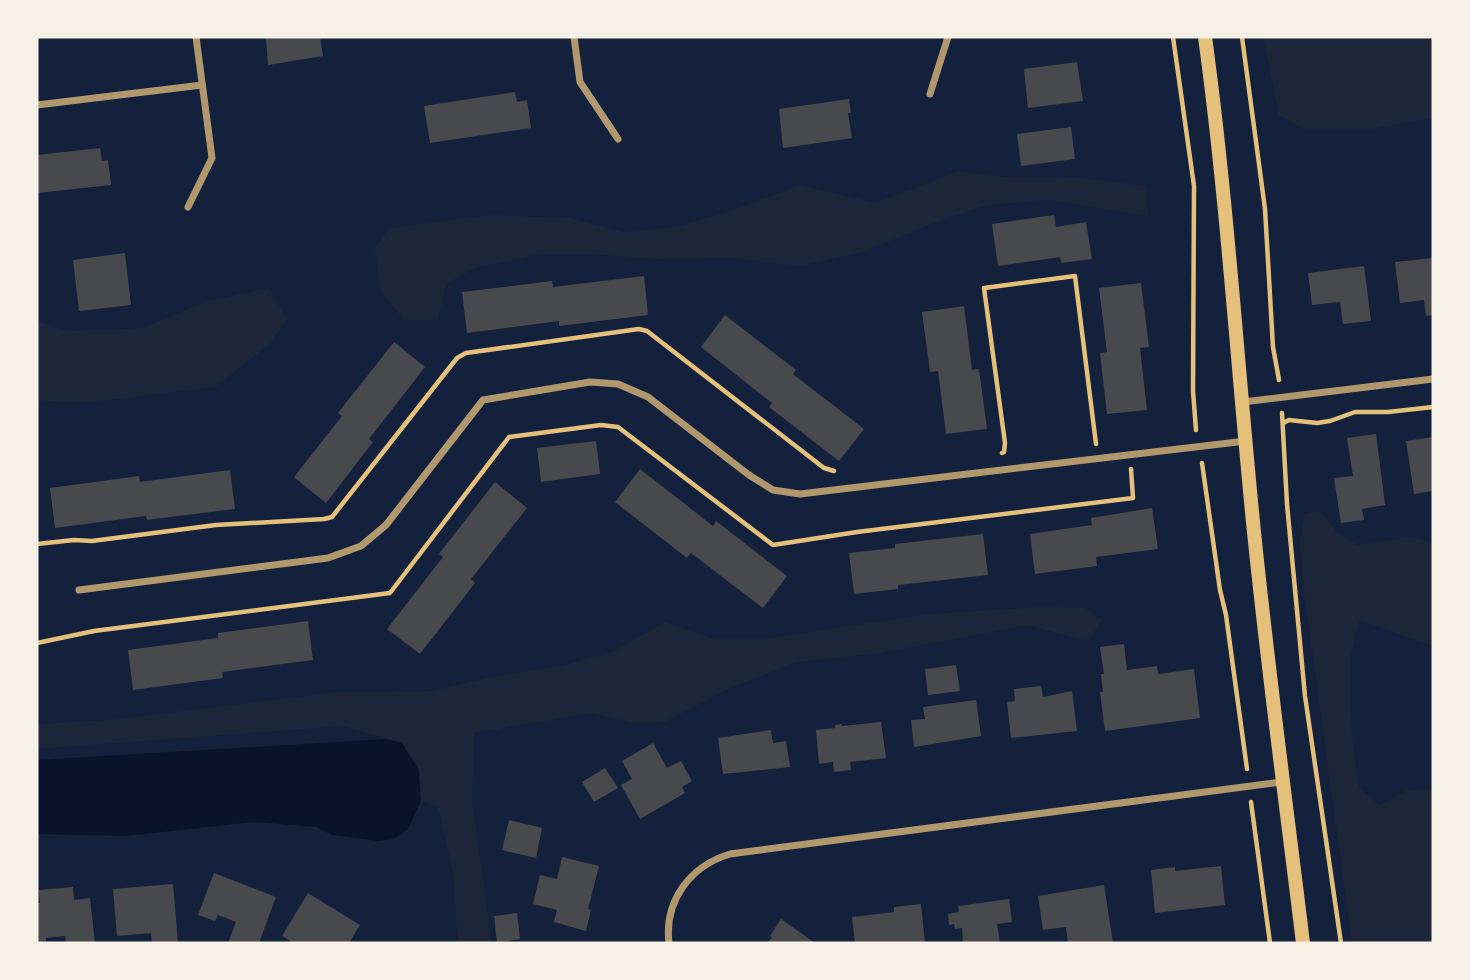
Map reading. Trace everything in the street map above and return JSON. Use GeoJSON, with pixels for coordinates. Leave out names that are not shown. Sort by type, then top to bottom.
{"type":"FeatureCollection","features":[{"type":"Feature","properties":{"kind":"main road"},"geometry":{"type":"LineString","coordinates":[[1205,37],[1218,132],[1253,521],[1281,782],[1303,943]]}},
{"type":"Feature","properties":{"kind":"street"},"geometry":{"type":"LineString","coordinates":[[188,207],[212,158],[196,37]]}},
{"type":"Feature","properties":{"kind":"street"},"geometry":{"type":"LineString","coordinates":[[574,37],[580,82],[618,139]]}},
{"type":"Feature","properties":{"kind":"street"},"geometry":{"type":"LineString","coordinates":[[930,94],[948,37]]}},
{"type":"Feature","properties":{"kind":"street"},"geometry":{"type":"LineString","coordinates":[[37,105],[202,85]]}},
{"type":"Feature","properties":{"kind":"street"},"geometry":{"type":"LineString","coordinates":[[1243,402],[1433,379]]}},
{"type":"Feature","properties":{"kind":"street"},"geometry":{"type":"LineString","coordinates":[[79,590],[328,558],[361,546],[386,525],[483,400],[590,382],[618,384],[648,397],[749,475],[773,490],[800,494],[1246,441]]}},
{"type":"Feature","properties":{"kind":"street"},"geometry":{"type":"LineString","coordinates":[[669,943],[671,907],[678,892],[688,878],[714,859],[730,854],[1281,782]]}},
{"type":"Feature","properties":{"kind":"path"},"geometry":{"type":"LineString","coordinates":[[1173,37],[1194,186],[1194,424],[1226,615],[1270,943]]}},
{"type":"Feature","properties":{"kind":"path"},"geometry":{"type":"LineString","coordinates":[[1242,37],[1265,209],[1273,346],[1279,369],[1287,504],[1305,696],[1341,943]]}},
{"type":"Feature","properties":{"kind":"path"},"geometry":{"type":"LineString","coordinates":[[1283,424],[1289,420],[1330,421],[1355,412],[1378,413],[1433,407]]}},
{"type":"Feature","properties":{"kind":"path"},"geometry":{"type":"LineString","coordinates":[[37,643],[94,631],[390,593],[509,438],[601,425],[618,427],[773,545],[857,531],[1133,498],[1130,454]]}},
{"type":"Feature","properties":{"kind":"shaded area"},"geometry":{"type":"Polygon","coordinates":[[[1263,37],[1433,37],[1433,118],[1372,129],[1303,129],[1279,115],[1263,37]]]}},
{"type":"Feature","properties":{"kind":"shaded area"},"geometry":{"type":"Polygon","coordinates":[[[959,171],[1004,177],[1082,178],[1146,186],[1148,216],[1050,200],[987,205],[863,252],[798,266],[732,258],[658,259],[540,254],[475,268],[446,284],[438,320],[404,320],[380,290],[375,248],[390,228],[488,215],[570,218],[623,232],[677,227],[731,211],[800,185],[875,203],[959,171]]]}},
{"type":"Feature","properties":{"kind":"shaded area"},"geometry":{"type":"Polygon","coordinates":[[[269,288],[287,319],[270,344],[215,387],[93,402],[37,401],[37,321],[68,331],[144,328],[206,301],[269,288]]]}},
{"type":"Feature","properties":{"kind":"shaded area"},"geometry":{"type":"Polygon","coordinates":[[[1320,511],[1335,530],[1357,545],[1410,537],[1433,542],[1433,646],[1359,620],[1350,660],[1352,737],[1359,787],[1379,805],[1408,790],[1433,789],[1433,943],[1352,943],[1304,591],[1300,543],[1305,513],[1320,511]]]}},
{"type":"Feature","properties":{"kind":"shaded area"},"geometry":{"type":"Polygon","coordinates":[[[1042,607],[1085,608],[1102,620],[1088,641],[1027,625],[881,653],[797,662],[728,689],[665,722],[632,723],[593,713],[474,733],[472,803],[492,943],[458,943],[453,872],[438,807],[421,801],[416,766],[402,743],[343,726],[37,749],[37,724],[111,720],[337,692],[432,691],[487,678],[561,666],[614,651],[665,622],[714,639],[764,639],[928,614],[1042,607]]]}},
{"type":"Feature","properties":{"kind":"shaded area"},"geometry":{"type":"Polygon","coordinates":[[[386,739],[402,743],[419,770],[421,801],[408,829],[394,839],[378,841],[332,835],[316,827],[254,822],[126,836],[37,834],[37,760],[386,739]]]}},
{"type":"Feature","properties":{"kind":"building"},"geometry":{"type":"Polygon","coordinates":[[[266,37],[320,37],[323,56],[268,65],[266,37]]]}},
{"type":"Feature","properties":{"kind":"building"},"geometry":{"type":"Polygon","coordinates":[[[1077,62],[1083,101],[1028,108],[1024,69],[1077,62]]]}},
{"type":"Feature","properties":{"kind":"building"},"geometry":{"type":"Polygon","coordinates":[[[515,92],[517,102],[527,100],[531,128],[430,143],[424,106],[515,92]]]}},
{"type":"Feature","properties":{"kind":"building"},"geometry":{"type":"Polygon","coordinates":[[[849,99],[852,138],[783,148],[779,109],[849,99]]]}},
{"type":"Feature","properties":{"kind":"building"},"geometry":{"type":"Polygon","coordinates":[[[1071,127],[1075,159],[1021,166],[1017,134],[1071,127]]]}},
{"type":"Feature","properties":{"kind":"building"},"geometry":{"type":"Polygon","coordinates":[[[100,148],[102,161],[108,160],[111,185],[37,193],[37,155],[100,148]]]}},
{"type":"Feature","properties":{"kind":"building"},"geometry":{"type":"Polygon","coordinates":[[[1054,215],[1056,227],[1086,222],[1092,259],[1061,263],[1060,257],[998,266],[992,224],[1054,215]]]}},
{"type":"Feature","properties":{"kind":"building"},"geometry":{"type":"Polygon","coordinates":[[[125,253],[131,305],[79,311],[73,260],[125,253]]]}},
{"type":"Feature","properties":{"kind":"building"},"geometry":{"type":"Polygon","coordinates":[[[1433,258],[1433,315],[1426,316],[1424,300],[1400,303],[1395,262],[1433,258]]]}},
{"type":"Feature","properties":{"kind":"building"},"geometry":{"type":"Polygon","coordinates":[[[1364,266],[1371,321],[1343,324],[1340,302],[1312,305],[1308,273],[1364,266]]]}},
{"type":"Feature","properties":{"kind":"building"},"geometry":{"type":"Polygon","coordinates":[[[644,276],[648,315],[559,326],[559,321],[467,333],[462,292],[552,281],[553,287],[644,276]]]}},
{"type":"Feature","properties":{"kind":"building"},"geometry":{"type":"Polygon","coordinates":[[[1141,283],[1149,347],[1140,348],[1147,410],[1107,414],[1100,353],[1107,352],[1099,288],[1141,283]]]}},
{"type":"Feature","properties":{"kind":"building"},"geometry":{"type":"Polygon","coordinates":[[[964,306],[972,370],[979,369],[987,429],[946,434],[938,371],[930,372],[922,312],[964,306]]]}},
{"type":"Feature","properties":{"kind":"building"},"geometry":{"type":"Polygon","coordinates":[[[725,315],[796,370],[793,374],[864,429],[839,461],[769,407],[772,403],[701,347],[725,315]]]}},
{"type":"Feature","properties":{"kind":"building"},"geometry":{"type":"Polygon","coordinates":[[[394,342],[425,367],[369,439],[373,442],[326,503],[294,477],[342,416],[338,413],[394,342]]]}},
{"type":"Feature","properties":{"kind":"building"},"geometry":{"type":"Polygon","coordinates":[[[1376,434],[1385,505],[1362,509],[1364,520],[1341,523],[1334,478],[1353,476],[1347,438],[1376,434]]]}},
{"type":"Feature","properties":{"kind":"building"},"geometry":{"type":"Polygon","coordinates":[[[1433,437],[1433,491],[1414,494],[1406,441],[1433,437]]]}},
{"type":"Feature","properties":{"kind":"building"},"geometry":{"type":"Polygon","coordinates":[[[596,441],[600,474],[541,482],[537,448],[596,441]]]}},
{"type":"Feature","properties":{"kind":"building"},"geometry":{"type":"Polygon","coordinates":[[[640,469],[713,526],[716,521],[787,576],[763,608],[691,553],[687,558],[615,502],[640,469]]]}},
{"type":"Feature","properties":{"kind":"building"},"geometry":{"type":"Polygon","coordinates":[[[230,470],[235,509],[147,520],[146,516],[55,528],[50,488],[139,476],[140,482],[230,470]]]}},
{"type":"Feature","properties":{"kind":"building"},"geometry":{"type":"Polygon","coordinates":[[[495,482],[527,508],[471,579],[475,583],[420,654],[387,629],[443,557],[439,554],[495,482]]]}},
{"type":"Feature","properties":{"kind":"building"},"geometry":{"type":"Polygon","coordinates":[[[1152,508],[1158,549],[1096,557],[1097,566],[1035,574],[1030,534],[1092,525],[1091,518],[1152,508]]]}},
{"type":"Feature","properties":{"kind":"building"},"geometry":{"type":"Polygon","coordinates":[[[983,534],[988,575],[898,585],[898,589],[854,594],[849,553],[895,548],[895,544],[983,534]]]}},
{"type":"Feature","properties":{"kind":"building"},"geometry":{"type":"Polygon","coordinates":[[[308,621],[313,660],[222,672],[223,678],[133,690],[128,650],[218,638],[218,633],[308,621]]]}},
{"type":"Feature","properties":{"kind":"building"},"geometry":{"type":"Polygon","coordinates":[[[1124,644],[1127,670],[1157,666],[1158,674],[1194,669],[1200,718],[1105,731],[1100,692],[1103,692],[1101,674],[1104,674],[1100,647],[1124,644]]]}},
{"type":"Feature","properties":{"kind":"building"},"geometry":{"type":"Polygon","coordinates":[[[956,665],[960,691],[928,695],[925,669],[956,665]]]}},
{"type":"Feature","properties":{"kind":"building"},"geometry":{"type":"Polygon","coordinates":[[[1041,686],[1043,697],[1072,691],[1077,731],[1011,738],[1007,702],[1015,701],[1014,689],[1041,686]]]}},
{"type":"Feature","properties":{"kind":"building"},"geometry":{"type":"Polygon","coordinates":[[[976,700],[981,736],[914,747],[911,720],[925,719],[923,707],[976,700]]]}},
{"type":"Feature","properties":{"kind":"building"},"geometry":{"type":"Polygon","coordinates":[[[881,722],[886,758],[850,762],[851,770],[834,772],[833,762],[819,764],[816,730],[835,728],[835,725],[842,724],[881,722]]]}},
{"type":"Feature","properties":{"kind":"building"},"geometry":{"type":"Polygon","coordinates":[[[771,730],[773,743],[786,741],[790,767],[723,774],[718,738],[771,730]]]}},
{"type":"Feature","properties":{"kind":"building"},"geometry":{"type":"Polygon","coordinates":[[[653,743],[667,768],[681,761],[692,781],[682,787],[685,793],[640,819],[621,785],[632,779],[622,761],[653,743]]]}},
{"type":"Feature","properties":{"kind":"building"},"geometry":{"type":"Polygon","coordinates":[[[605,768],[618,788],[594,802],[582,782],[605,768]]]}},
{"type":"Feature","properties":{"kind":"building"},"geometry":{"type":"Polygon","coordinates":[[[509,820],[542,828],[536,858],[502,850],[509,820]]]}},
{"type":"Feature","properties":{"kind":"building"},"geometry":{"type":"Polygon","coordinates":[[[562,857],[599,866],[588,909],[591,910],[586,931],[554,922],[557,910],[533,904],[540,875],[557,879],[562,857]]]}},
{"type":"Feature","properties":{"kind":"building"},"geometry":{"type":"Polygon","coordinates":[[[1221,866],[1225,905],[1155,913],[1151,870],[1175,867],[1175,871],[1221,866]]]}},
{"type":"Feature","properties":{"kind":"building"},"geometry":{"type":"Polygon","coordinates":[[[214,873],[276,897],[259,943],[228,943],[236,922],[218,915],[215,921],[198,915],[214,873]]]}},
{"type":"Feature","properties":{"kind":"building"},"geometry":{"type":"Polygon","coordinates":[[[173,884],[178,942],[152,943],[151,933],[117,936],[113,889],[173,884]]]}},
{"type":"Feature","properties":{"kind":"building"},"geometry":{"type":"Polygon","coordinates":[[[1104,885],[1113,943],[1068,943],[1066,927],[1043,930],[1038,896],[1104,885]]]}},
{"type":"Feature","properties":{"kind":"building"},"geometry":{"type":"Polygon","coordinates":[[[73,887],[74,900],[90,898],[95,943],[66,943],[65,936],[46,938],[46,943],[37,943],[39,890],[73,887]]]}},
{"type":"Feature","properties":{"kind":"building"},"geometry":{"type":"Polygon","coordinates":[[[308,893],[360,925],[349,943],[294,943],[282,936],[308,893]]]}},
{"type":"Feature","properties":{"kind":"building"},"geometry":{"type":"Polygon","coordinates":[[[1009,899],[1012,922],[997,924],[1000,943],[963,943],[962,928],[955,929],[954,924],[949,925],[948,914],[959,912],[958,906],[1009,899]]]}},
{"type":"Feature","properties":{"kind":"building"},"geometry":{"type":"Polygon","coordinates":[[[921,904],[925,943],[855,943],[852,917],[894,912],[894,907],[921,904]]]}},
{"type":"Feature","properties":{"kind":"building"},"geometry":{"type":"Polygon","coordinates":[[[517,913],[520,939],[497,943],[494,916],[517,913]]]}},
{"type":"Feature","properties":{"kind":"building"},"geometry":{"type":"Polygon","coordinates":[[[781,919],[815,943],[767,943],[781,919]]]}}]}
